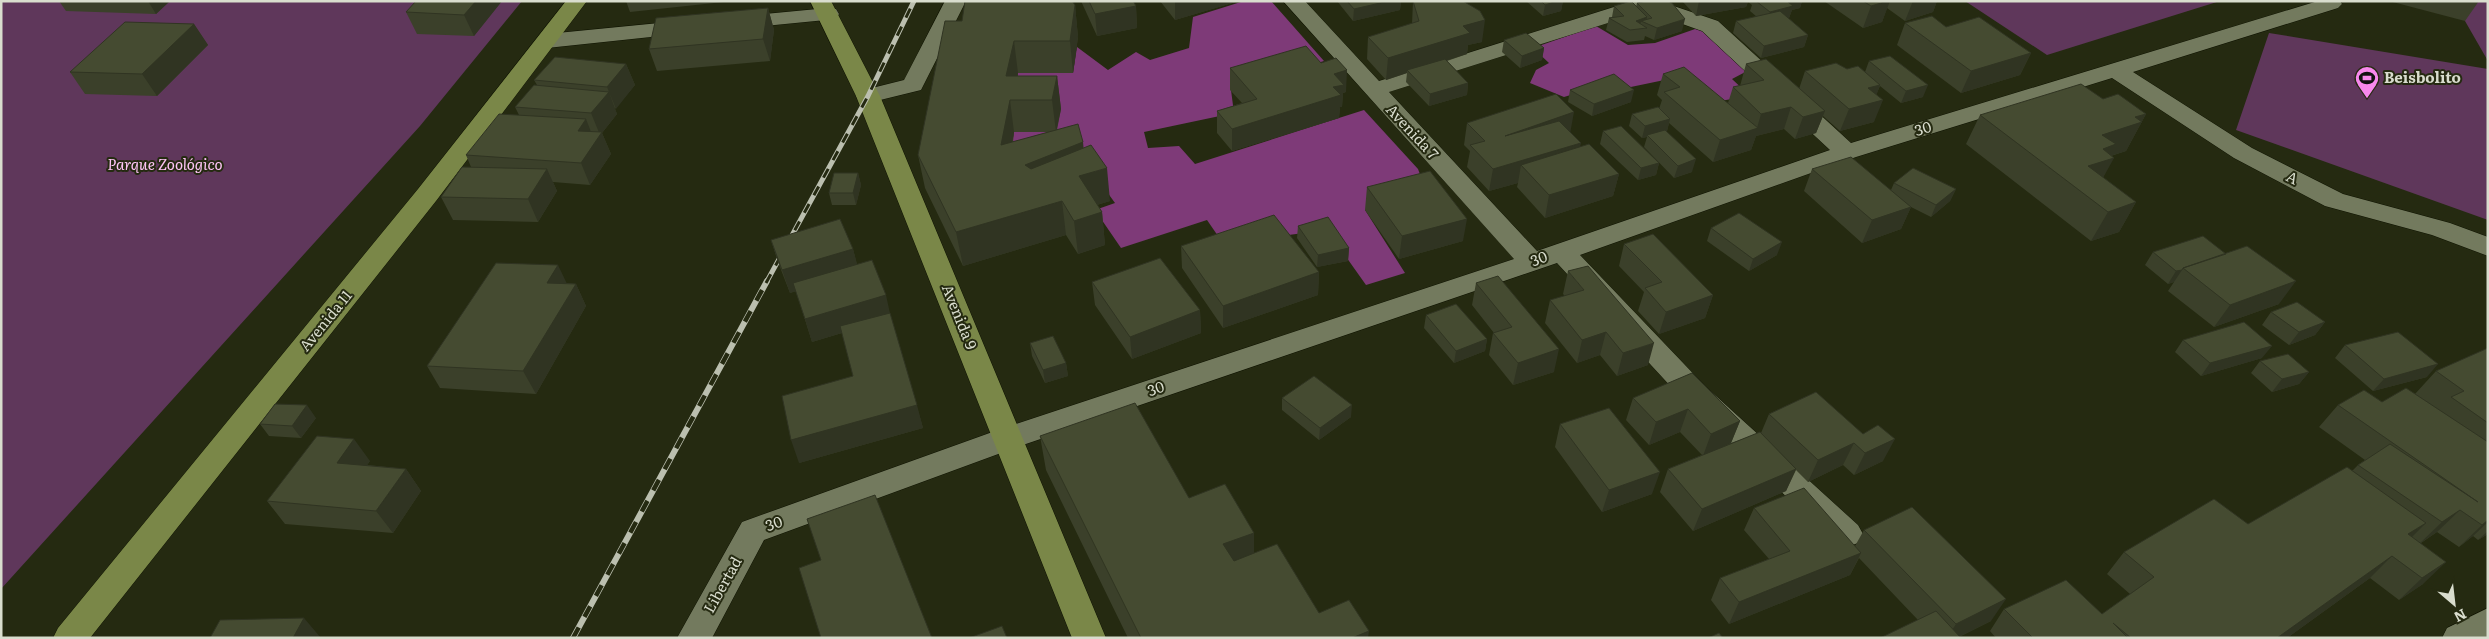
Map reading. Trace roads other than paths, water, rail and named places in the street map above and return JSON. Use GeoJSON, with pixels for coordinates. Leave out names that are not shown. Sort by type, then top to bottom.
{"type":"FeatureCollection","features":[{"type":"Feature","properties":{"kind":"main road","name":"Avenida 11"},"geometry":{"type":"LineString","coordinates":[[70,638],[427,195],[577,1]]}},
{"type":"Feature","properties":{"kind":"main road","name":"Avenida 9"},"geometry":{"type":"LineString","coordinates":[[824,8],[868,96],[1089,638]]}},
{"type":"Feature","properties":{"kind":"street","name":"Avenida 7"},"geometry":{"type":"LineString","coordinates":[[1293,1],[1372,90],[1532,262]]}},
{"type":"Feature","properties":{"kind":"street"},"geometry":{"type":"LineString","coordinates":[[1372,90],[1646,4],[1710,26],[1847,152]]}},
{"type":"Feature","properties":{"kind":"street","name":"30"},"geometry":{"type":"LineString","coordinates":[[753,532],[1009,438],[1532,262],[1847,152],[2331,4]]}},
{"type":"Feature","properties":{"kind":"street"},"geometry":{"type":"LineString","coordinates":[[547,41],[824,8]]}},
{"type":"Feature","properties":{"kind":"street"},"geometry":{"type":"LineString","coordinates":[[868,96],[913,85],[960,8]]}},
{"type":"Feature","properties":{"kind":"street","name":"A"},"geometry":{"type":"LineString","coordinates":[[2114,70],[2243,153],[2334,200],[2441,229],[2488,247]]}},
{"type":"Feature","properties":{"kind":"street"},"geometry":{"type":"LineString","coordinates":[[1561,251],[1696,395],[1847,534]]}},
{"type":"Feature","properties":{"kind":"street","name":"Libertad"},"geometry":{"type":"LineString","coordinates":[[694,638],[753,532]]}},
{"type":"Feature","properties":{"kind":"street"},"geometry":{"type":"LineString","coordinates":[[2459,638],[2488,622]]}},
{"type":"Feature","properties":{"kind":"railway"},"geometry":{"type":"LineString","coordinates":[[766,283],[868,96],[914,1]]}},
{"type":"Feature","properties":{"kind":"railway"},"geometry":{"type":"LineString","coordinates":[[573,638],[767,281]]}},
{"type":"Feature","properties":{"kind":"place","name":"Beisbolito"},"geometry":{"type":"Point","coordinates":[2367,99]}},
{"type":"Feature","properties":{"kind":"park label","name":"Parque Zoológico"},"geometry":{"type":"Point","coordinates":[165,165]}}]}
